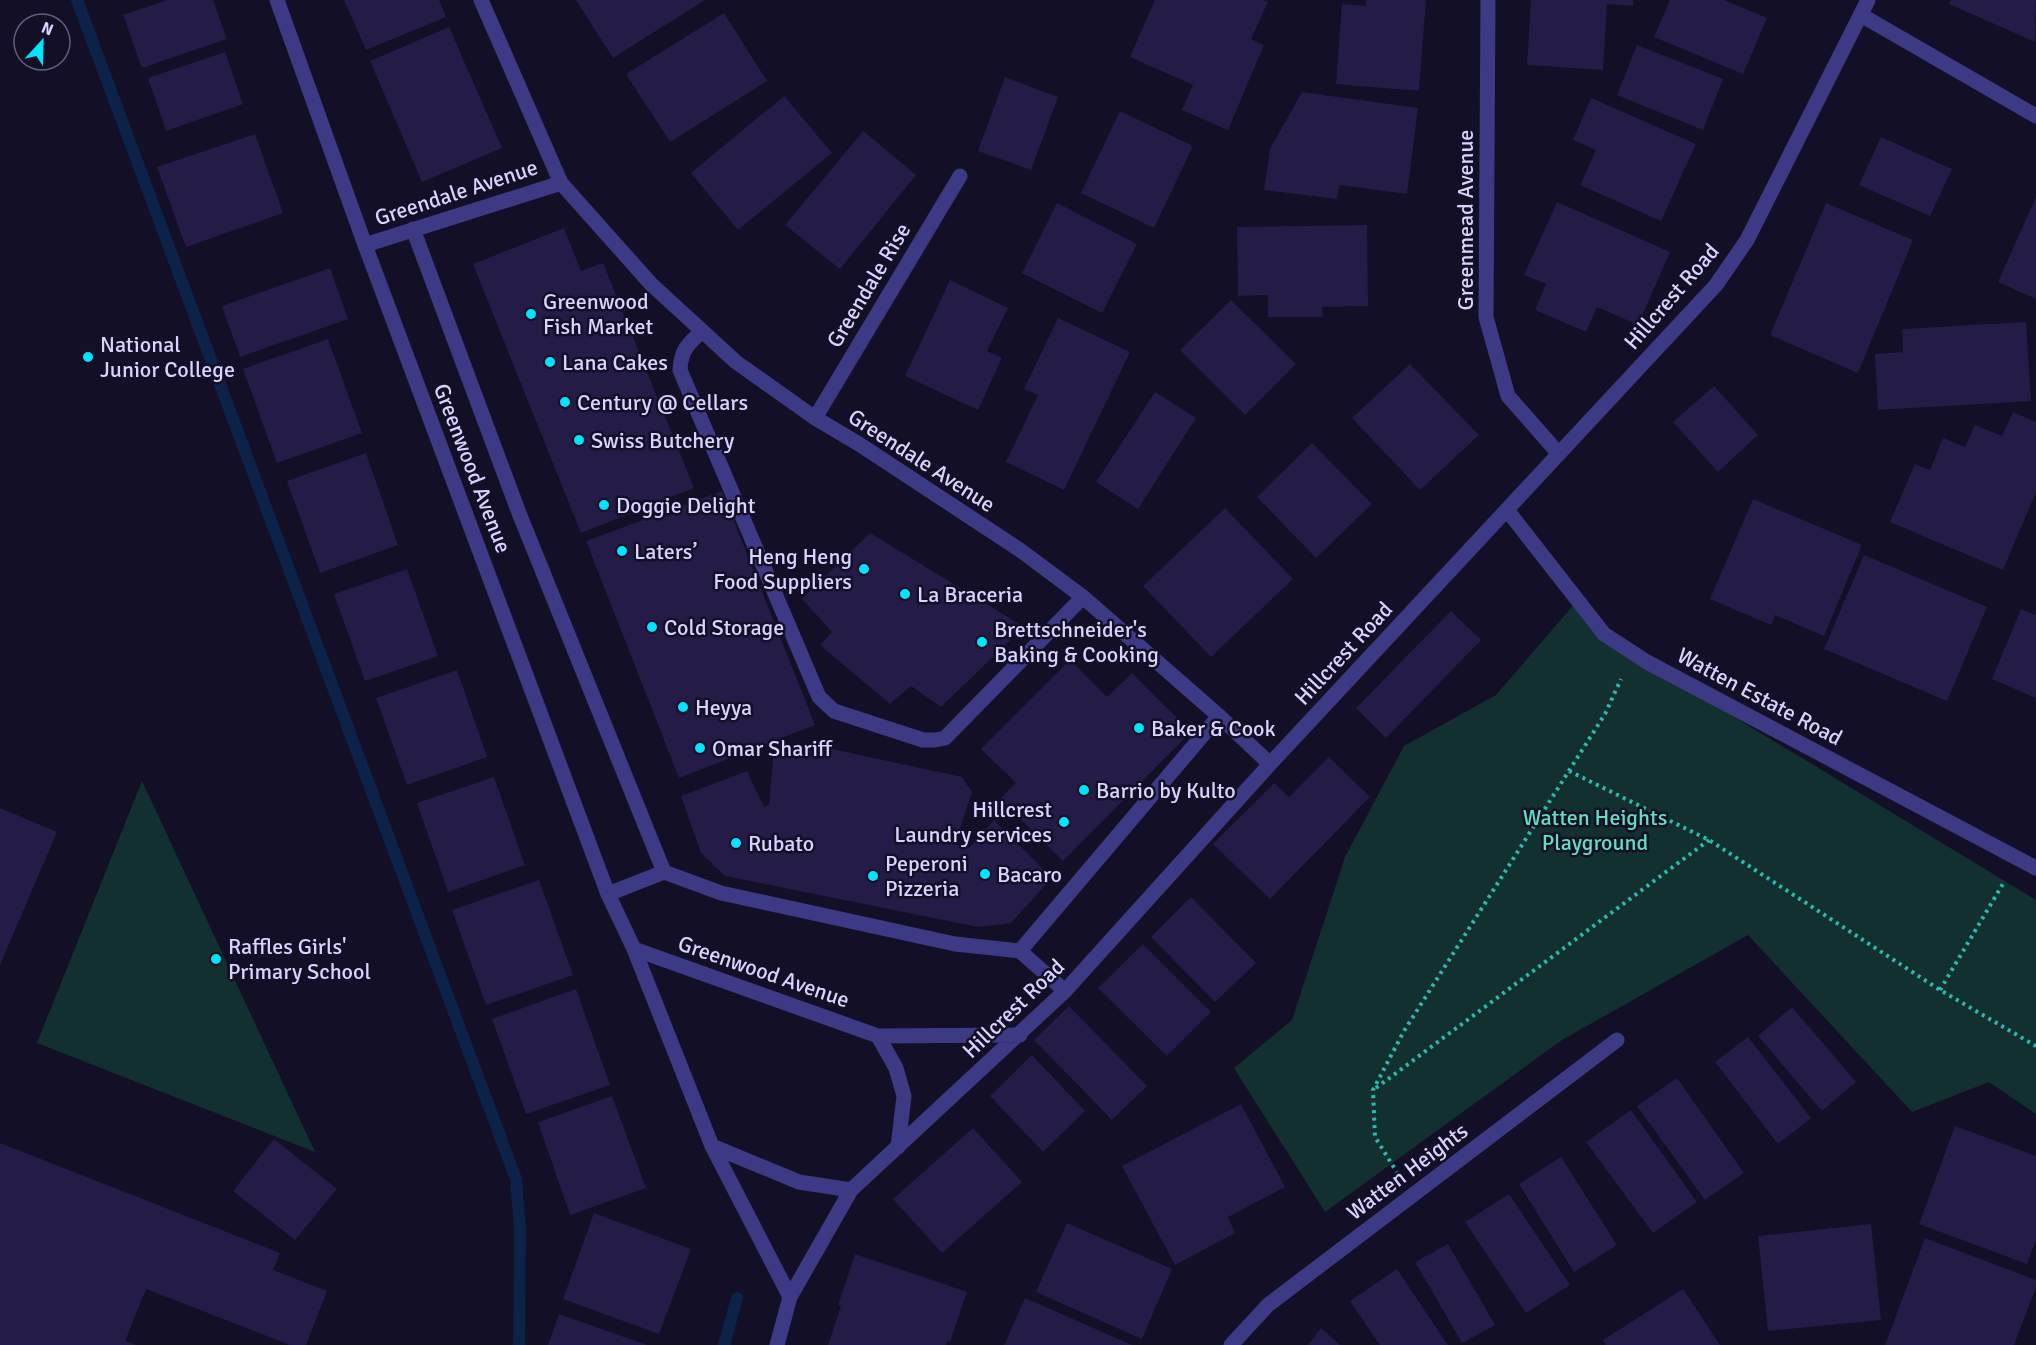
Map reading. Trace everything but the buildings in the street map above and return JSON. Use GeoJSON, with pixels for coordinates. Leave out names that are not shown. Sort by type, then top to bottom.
{"type":"FeatureCollection","features":[{"type":"Feature","properties":{"kind":"street","name":"Greenwood Avenue"},"geometry":{"type":"LineString","coordinates":[[277,0],[365,245],[608,894],[634,949],[712,1146],[790,1297]]}},
{"type":"Feature","properties":{"kind":"street","name":"Greendale Avenue"},"geometry":{"type":"LineString","coordinates":[[481,0],[561,183],[651,284],[736,362],[814,418],[859,444],[1020,550],[1083,597],[1219,716],[1270,764]]}},
{"type":"Feature","properties":{"kind":"street","name":"Greenmead Avenue"},"geometry":{"type":"LineString","coordinates":[[1488,0],[1486,317],[1508,396],[1559,454]]}},
{"type":"Feature","properties":{"kind":"street","name":"Hillcrest Road"},"geometry":{"type":"LineString","coordinates":[[777,1345],[790,1297],[851,1190],[1065,991],[1270,764],[1716,285],[1748,240],[1868,0]]}},
{"type":"Feature","properties":{"kind":"street"},"geometry":{"type":"LineString","coordinates":[[1861,15],[2036,116]]}},
{"type":"Feature","properties":{"kind":"street","name":"Greendale Rise"},"geometry":{"type":"LineString","coordinates":[[814,418],[960,176]]}},
{"type":"Feature","properties":{"kind":"street","name":"Greendale Avenue"},"geometry":{"type":"LineString","coordinates":[[365,245],[561,183]]}},
{"type":"Feature","properties":{"kind":"street","name":"Greenwood Avenue"},"geometry":{"type":"LineString","coordinates":[[413,229],[519,513],[664,872]]}},
{"type":"Feature","properties":{"kind":"street"},"geometry":{"type":"LineString","coordinates":[[702,331],[689,343],[681,356],[680,370],[819,697],[834,711],[923,740],[945,738],[1083,597]]}},
{"type":"Feature","properties":{"kind":"street","name":"Watten Estate Road"},"geometry":{"type":"LineString","coordinates":[[1507,510],[1604,634],[1647,662],[2036,868]]}},
{"type":"Feature","properties":{"kind":"street"},"geometry":{"type":"LineString","coordinates":[[1020,951],[1219,716]]}},
{"type":"Feature","properties":{"kind":"street"},"geometry":{"type":"LineString","coordinates":[[608,894],[664,872],[721,893],[955,944],[1020,951],[1065,991]]}},
{"type":"Feature","properties":{"kind":"street","name":"Greenwood Avenue"},"geometry":{"type":"LineString","coordinates":[[634,949],[878,1036],[1020,1035]]}},
{"type":"Feature","properties":{"kind":"street"},"geometry":{"type":"LineString","coordinates":[[878,1036],[896,1068],[904,1096],[898,1147]]}},
{"type":"Feature","properties":{"kind":"street","name":"Watten Heights"},"geometry":{"type":"LineString","coordinates":[[1231,1345],[1268,1305],[1617,1040]]}},
{"type":"Feature","properties":{"kind":"street"},"geometry":{"type":"LineString","coordinates":[[712,1146],[799,1182],[851,1190]]}},
{"type":"Feature","properties":{"kind":"path"},"geometry":{"type":"LineString","coordinates":[[1403,1182],[1374,1137],[1373,1090],[1404,1031],[1605,714],[1623,673]]}},
{"type":"Feature","properties":{"kind":"path"},"geometry":{"type":"LineString","coordinates":[[1569,771],[1709,840],[1940,990],[2036,1046]]}},
{"type":"Feature","properties":{"kind":"path"},"geometry":{"type":"LineString","coordinates":[[1373,1090],[1709,840]]}},
{"type":"Feature","properties":{"kind":"path"},"geometry":{"type":"LineString","coordinates":[[1940,990],[2009,874]]}},
{"type":"Feature","properties":{"kind":"green space","name":"Watten Heights Playground"},"geometry":{"type":"Polygon","coordinates":[[[1576,602],[1652,667],[2036,900],[2036,1114],[1989,1082],[1912,1112],[1748,935],[1562,1040],[1325,1212],[1234,1068],[1292,1020],[1345,857],[1404,746],[1496,695],[1576,602]]]}},
{"type":"Feature","properties":{"kind":"green space"},"geometry":{"type":"Polygon","coordinates":[[[142,781],[315,1152],[37,1043],[142,781]]]}},
{"type":"Feature","properties":{"kind":"waterway"},"geometry":{"type":"LineString","coordinates":[[77,0],[516,1179],[520,1230],[519,1345]]}},
{"type":"Feature","properties":{"kind":"waterway"},"geometry":{"type":"LineString","coordinates":[[724,1345],[737,1298]]}},
{"type":"Feature","properties":{"kind":"place","name":"Greenwood Fish Market"},"geometry":{"type":"Point","coordinates":[531,314]}},
{"type":"Feature","properties":{"kind":"place","name":"National Junior College"},"geometry":{"type":"Point","coordinates":[88,357]}},
{"type":"Feature","properties":{"kind":"place","name":"Lana Cakes"},"geometry":{"type":"Point","coordinates":[550,362]}},
{"type":"Feature","properties":{"kind":"place","name":"Century @ Cellars"},"geometry":{"type":"Point","coordinates":[565,402]}},
{"type":"Feature","properties":{"kind":"place","name":"Swiss Butchery"},"geometry":{"type":"Point","coordinates":[579,440]}},
{"type":"Feature","properties":{"kind":"place","name":"Doggie Delight"},"geometry":{"type":"Point","coordinates":[604,505]}},
{"type":"Feature","properties":{"kind":"place","name":"Laters’"},"geometry":{"type":"Point","coordinates":[622,551]}},
{"type":"Feature","properties":{"kind":"place","name":"Heng Heng Food Suppliers"},"geometry":{"type":"Point","coordinates":[864,569]}},
{"type":"Feature","properties":{"kind":"place","name":"La Braceria"},"geometry":{"type":"Point","coordinates":[905,594]}},
{"type":"Feature","properties":{"kind":"place","name":"Cold Storage"},"geometry":{"type":"Point","coordinates":[652,627]}},
{"type":"Feature","properties":{"kind":"place","name":"Brettschneider's Baking & Cooking"},"geometry":{"type":"Point","coordinates":[982,642]}},
{"type":"Feature","properties":{"kind":"place","name":"Heyya"},"geometry":{"type":"Point","coordinates":[683,707]}},
{"type":"Feature","properties":{"kind":"place","name":"Baker & Cook"},"geometry":{"type":"Point","coordinates":[1139,728]}},
{"type":"Feature","properties":{"kind":"place","name":"Omar Shariff"},"geometry":{"type":"Point","coordinates":[700,748]}},
{"type":"Feature","properties":{"kind":"place","name":"Barrio by Kulto"},"geometry":{"type":"Point","coordinates":[1084,790]}},
{"type":"Feature","properties":{"kind":"place","name":"Hillcrest Laundry services"},"geometry":{"type":"Point","coordinates":[1064,822]}},
{"type":"Feature","properties":{"kind":"place","name":"Rubato"},"geometry":{"type":"Point","coordinates":[736,843]}},
{"type":"Feature","properties":{"kind":"place","name":"Bacaro"},"geometry":{"type":"Point","coordinates":[985,874]}},
{"type":"Feature","properties":{"kind":"place","name":"Peperoni Pizzeria"},"geometry":{"type":"Point","coordinates":[873,876]}},
{"type":"Feature","properties":{"kind":"place","name":"Raffles Girls' Primary School"},"geometry":{"type":"Point","coordinates":[216,959]}}]}
